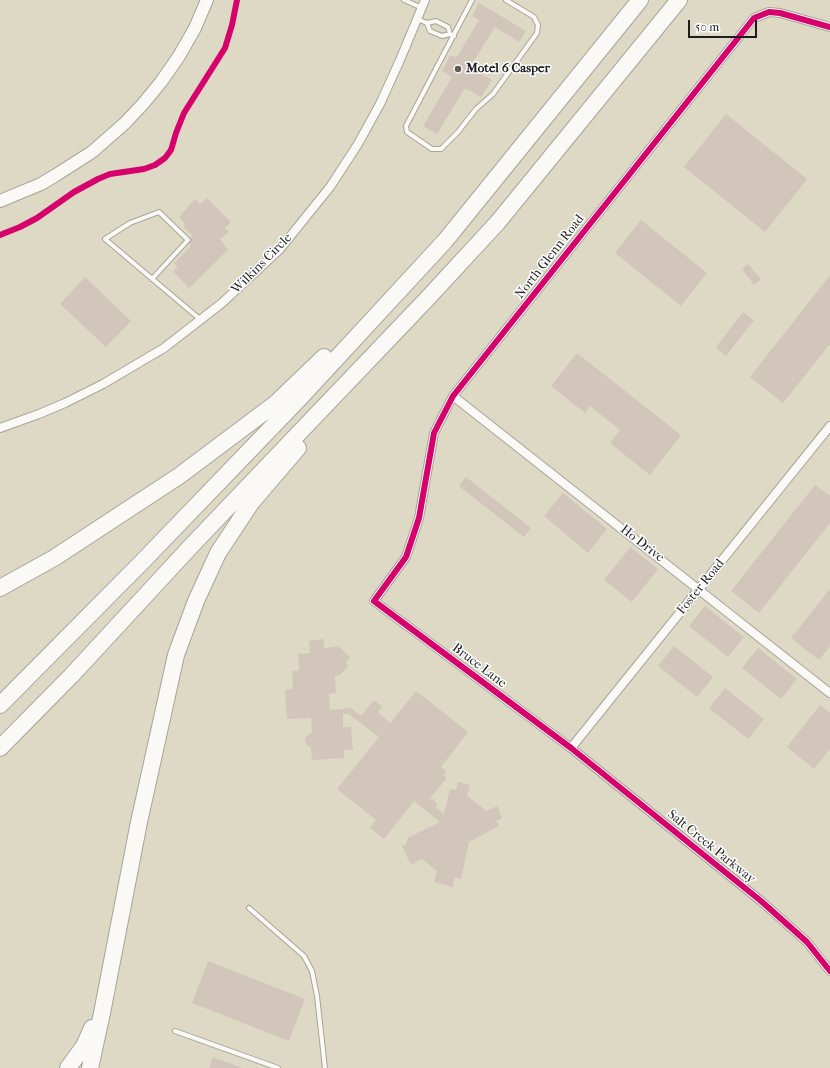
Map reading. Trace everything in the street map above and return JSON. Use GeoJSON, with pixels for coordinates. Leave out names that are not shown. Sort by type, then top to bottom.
{"type":"FeatureCollection","features":[{"type":"Feature","properties":{"kind":"highway"},"geometry":{"type":"LineString","coordinates":[[0,705],[137,567],[294,404],[445,241],[640,0]]}},
{"type":"Feature","properties":{"kind":"highway"},"geometry":{"type":"LineString","coordinates":[[0,748],[71,676],[193,544],[426,300],[498,222],[679,0]]}},
{"type":"Feature","properties":{"kind":"highway"},"geometry":{"type":"LineString","coordinates":[[0,588],[54,558],[179,476],[275,404],[445,241]]}},
{"type":"Feature","properties":{"kind":"highway"},"geometry":{"type":"LineString","coordinates":[[90,1068],[139,822],[176,655],[196,601],[218,553],[251,503],[426,300]]}},
{"type":"Feature","properties":{"kind":"highway"},"geometry":{"type":"LineString","coordinates":[[68,1068],[84,1046],[89,1035],[110,973]]}},
{"type":"Feature","properties":{"kind":"main road"},"geometry":{"type":"LineString","coordinates":[[0,201],[41,184],[56,175],[92,152],[125,123],[161,82],[179,56],[195,28],[207,0]]}},
{"type":"Feature","properties":{"kind":"street","name":"Wilkins Circle"},"geometry":{"type":"LineString","coordinates":[[0,428],[39,414],[103,384],[164,348],[222,303],[280,248],[330,187],[358,144],[380,104],[423,4]]}},
{"type":"Feature","properties":{"kind":"street","name":"North Glenn Road"},"geometry":{"type":"LineString","coordinates":[[374,601],[406,557],[419,518],[434,433],[453,396],[754,18],[769,12],[780,13],[830,27]]}},
{"type":"Feature","properties":{"kind":"street","name":"Ho Drive"},"geometry":{"type":"LineString","coordinates":[[453,396],[700,589],[830,693]]}},
{"type":"Feature","properties":{"kind":"street","name":"Foster Road"},"geometry":{"type":"LineString","coordinates":[[571,748],[830,426]]}},
{"type":"Feature","properties":{"kind":"street","name":"Bruce Lane"},"geometry":{"type":"LineString","coordinates":[[374,601],[571,748]]}},
{"type":"Feature","properties":{"kind":"street","name":"Salt Creek Parkway"},"geometry":{"type":"LineString","coordinates":[[571,748],[761,901],[807,942],[830,971]]}},
{"type":"Feature","properties":{"kind":"lane"},"geometry":{"type":"LineString","coordinates":[[404,0],[423,4]]}},
{"type":"Feature","properties":{"kind":"lane"},"geometry":{"type":"LineString","coordinates":[[472,0],[452,35],[406,126],[407,132],[432,149],[441,149],[458,132],[476,109],[493,94],[537,33],[538,25],[534,17],[506,0]]}},
{"type":"Feature","properties":{"kind":"lane"},"geometry":{"type":"LineString","coordinates":[[418,18],[427,23],[430,31],[442,36],[452,35]]}},
{"type":"Feature","properties":{"kind":"lane"},"geometry":{"type":"LineString","coordinates":[[427,23],[436,21],[448,27],[452,35]]}},
{"type":"Feature","properties":{"kind":"lane"},"geometry":{"type":"LineString","coordinates":[[152,278],[188,240],[159,212],[130,223],[105,239],[202,320]]}},
{"type":"Feature","properties":{"kind":"lane"},"geometry":{"type":"LineString","coordinates":[[249,908],[304,956],[312,971],[317,996],[325,1068]]}},
{"type":"Feature","properties":{"kind":"lane"},"geometry":{"type":"LineString","coordinates":[[175,1031],[278,1068]]}},
{"type":"Feature","properties":{"kind":"building","name":"Motel 6 Casper"},"geometry":{"type":"Polygon","coordinates":[[[479,3],[526,31],[519,42],[495,27],[470,67],[492,80],[481,97],[465,88],[437,134],[423,126],[452,77],[442,71],[450,56],[457,57],[479,20],[472,16],[479,3]]]}},
{"type":"Feature","properties":{"kind":"building"},"geometry":{"type":"Polygon","coordinates":[[[726,114],[807,179],[765,232],[684,167],[726,114]]]}},
{"type":"Feature","properties":{"kind":"building"},"geometry":{"type":"Polygon","coordinates":[[[207,198],[231,222],[225,228],[229,232],[220,239],[228,250],[189,288],[173,271],[178,267],[174,263],[191,246],[190,238],[193,236],[184,227],[185,224],[179,217],[195,199],[200,204],[207,198]]]}},
{"type":"Feature","properties":{"kind":"building"},"geometry":{"type":"Polygon","coordinates":[[[641,220],[707,273],[681,306],[615,253],[641,220]]]}},
{"type":"Feature","properties":{"kind":"building"},"geometry":{"type":"Polygon","coordinates":[[[748,264],[761,279],[754,285],[742,269],[748,264]]]}},
{"type":"Feature","properties":{"kind":"building"},"geometry":{"type":"Polygon","coordinates":[[[830,275],[830,344],[783,403],[750,377],[830,275]]]}},
{"type":"Feature","properties":{"kind":"building"},"geometry":{"type":"Polygon","coordinates":[[[85,277],[131,321],[106,347],[60,304],[85,277]]]}},
{"type":"Feature","properties":{"kind":"building"},"geometry":{"type":"Polygon","coordinates":[[[743,312],[754,320],[726,356],[716,347],[743,312]]]}},
{"type":"Feature","properties":{"kind":"building"},"geometry":{"type":"Polygon","coordinates":[[[577,353],[681,435],[650,475],[610,443],[620,430],[590,406],[585,413],[551,386],[577,353]]]}},
{"type":"Feature","properties":{"kind":"building"},"geometry":{"type":"Polygon","coordinates":[[[466,477],[531,528],[524,537],[459,486],[466,477]]]}},
{"type":"Feature","properties":{"kind":"building"},"geometry":{"type":"Polygon","coordinates":[[[815,485],[830,496],[830,523],[759,613],[731,591],[815,485]]]}},
{"type":"Feature","properties":{"kind":"building"},"geometry":{"type":"Polygon","coordinates":[[[563,493],[607,529],[588,553],[544,516],[563,493]]]}},
{"type":"Feature","properties":{"kind":"building"},"geometry":{"type":"Polygon","coordinates":[[[630,547],[658,569],[632,602],[604,580],[630,547]]]}},
{"type":"Feature","properties":{"kind":"building"},"geometry":{"type":"Polygon","coordinates":[[[830,589],[830,646],[819,660],[791,638],[830,589]]]}},
{"type":"Feature","properties":{"kind":"building"},"geometry":{"type":"Polygon","coordinates":[[[705,606],[744,637],[728,657],[689,626],[705,606]]]}},
{"type":"Feature","properties":{"kind":"building"},"geometry":{"type":"Polygon","coordinates":[[[324,639],[324,648],[338,646],[350,657],[346,663],[348,666],[340,675],[335,676],[336,693],[329,694],[330,710],[351,708],[361,716],[374,700],[382,707],[378,712],[390,723],[416,691],[468,732],[441,767],[446,771],[444,775],[447,778],[430,798],[437,803],[436,808],[444,814],[450,789],[456,790],[458,782],[470,785],[467,796],[487,811],[497,806],[502,818],[496,821],[499,826],[469,842],[461,879],[454,877],[453,887],[434,882],[437,871],[422,859],[411,865],[402,846],[407,844],[407,838],[440,822],[414,801],[384,839],[370,828],[376,820],[337,789],[379,737],[349,714],[343,714],[343,727],[351,727],[353,750],[344,750],[344,758],[312,760],[311,748],[306,744],[305,738],[312,732],[311,718],[287,719],[285,690],[293,689],[292,671],[299,671],[298,654],[310,653],[309,641],[324,639]]]}},
{"type":"Feature","properties":{"kind":"building"},"geometry":{"type":"Polygon","coordinates":[[[674,646],[713,677],[697,697],[658,666],[674,646]]]}},
{"type":"Feature","properties":{"kind":"building"},"geometry":{"type":"Polygon","coordinates":[[[758,648],[797,679],[781,699],[742,668],[758,648]]]}},
{"type":"Feature","properties":{"kind":"building"},"geometry":{"type":"Polygon","coordinates":[[[725,688],[764,719],[748,739],[709,708],[725,688]]]}},
{"type":"Feature","properties":{"kind":"building"},"geometry":{"type":"Polygon","coordinates":[[[820,705],[830,713],[830,749],[814,769],[787,747],[820,705]]]}},
{"type":"Feature","properties":{"kind":"building"},"geometry":{"type":"Polygon","coordinates":[[[208,961],[305,999],[289,1041],[192,1003],[208,961]]]}},
{"type":"Feature","properties":{"kind":"building"},"geometry":{"type":"Polygon","coordinates":[[[213,1057],[242,1068],[209,1068],[213,1057]]]}},
{"type":"Feature","properties":{"kind":"cycle path"},"geometry":{"type":"LineString","coordinates":[[0,235],[37,218],[74,192],[98,179],[110,174],[144,169],[155,165],[165,158],[171,150],[184,113],[225,48],[232,25],[237,0]]}},
{"type":"Feature","properties":{"kind":"cycle path"},"geometry":{"type":"LineString","coordinates":[[830,27],[780,13],[769,12],[754,18],[453,396],[434,433],[419,518],[406,557],[374,601],[571,748],[761,901],[807,942],[830,971]]}},
{"type":"Feature","properties":{"kind":"place","name":"Motel 6 Casper"},"geometry":{"type":"Point","coordinates":[458,69]}}]}
